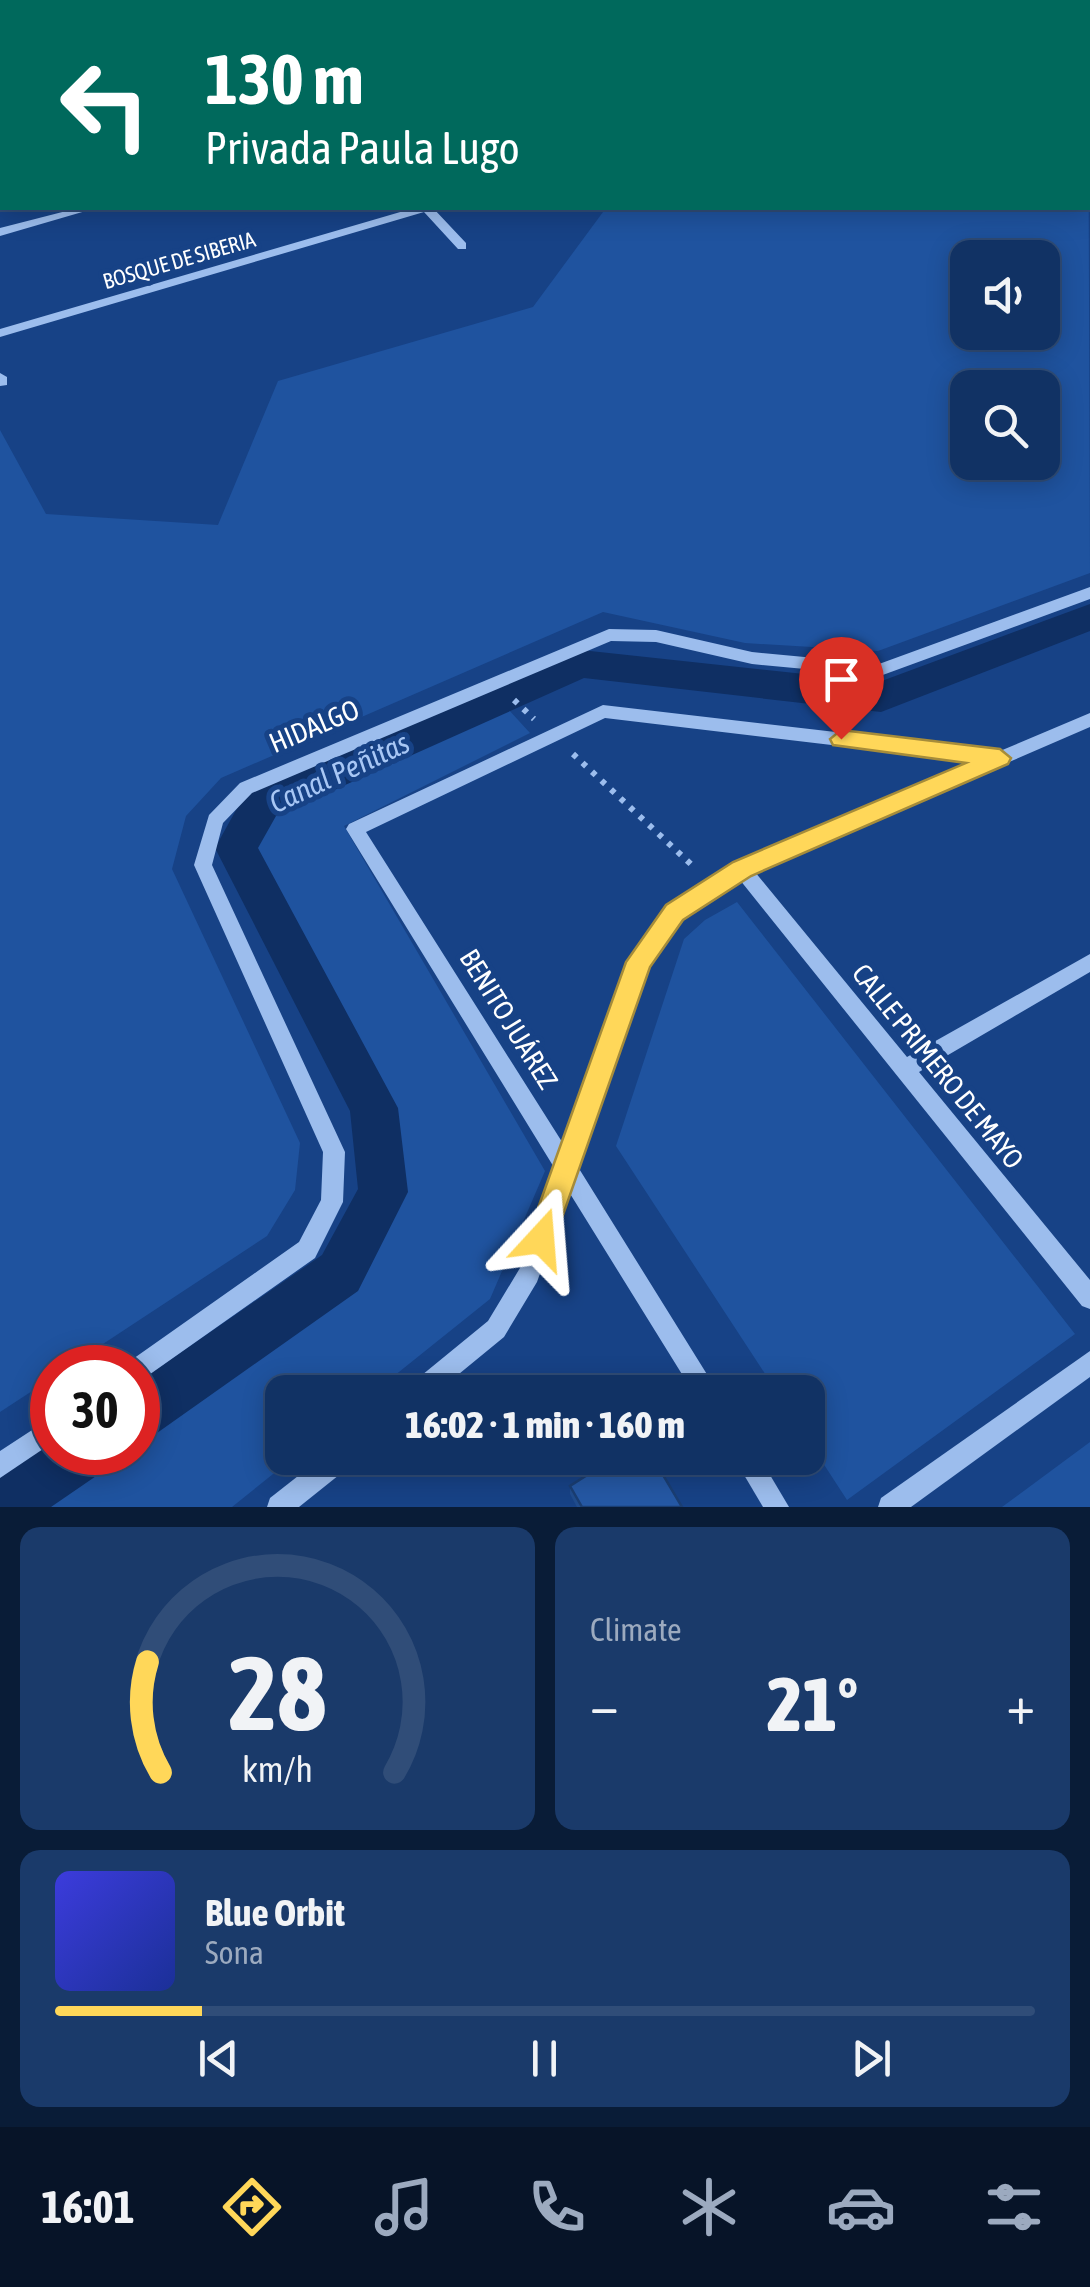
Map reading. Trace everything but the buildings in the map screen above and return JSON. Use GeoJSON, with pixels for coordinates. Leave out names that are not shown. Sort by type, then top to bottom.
{"type":"FeatureCollection","features":[{"type":"Feature","properties":{"kind":"street"},"geometry":{"type":"LineString","coordinates":[[0,232],[82,210]]}},
{"type":"Feature","properties":{"kind":"street","name":"BOSQUE DE SIBERIA"},"geometry":{"type":"LineString","coordinates":[[0,333],[420,210]]}},
{"type":"Feature","properties":{"kind":"street"},"geometry":{"type":"LineString","coordinates":[[429,210],[462,246]]}},
{"type":"Feature","properties":{"kind":"street","name":"HIDALGO"},"geometry":{"type":"LineString","coordinates":[[160,1353],[306,1250],[332,1202],[334,1152],[203,865],[215,820],[246,788],[609,635],[656,636],[752,658],[880,670],[1090,592]]}},
{"type":"Feature","properties":{"kind":"street"},"geometry":{"type":"LineString","coordinates":[[552,735],[603,710],[1000,758]]}},
{"type":"Feature","properties":{"kind":"street"},"geometry":{"type":"LineString","coordinates":[[440,1375],[496,1329],[529,1274],[639,962],[675,912],[742,869],[1090,720]]}},
{"type":"Feature","properties":{"kind":"street","name":"BENITO JUÁREZ"},"geometry":{"type":"LineString","coordinates":[[552,735],[356,829],[695,1375]]}},
{"type":"Feature","properties":{"kind":"street","name":"CALLE PRIMERO DE MAYO"},"geometry":{"type":"LineString","coordinates":[[742,869],[1090,1298]]}},
{"type":"Feature","properties":{"kind":"street"},"geometry":{"type":"LineString","coordinates":[[905,1069],[1090,962]]}},
{"type":"Feature","properties":{"kind":"street"},"geometry":{"type":"LineString","coordinates":[[890,1507],[1090,1362]]}},
{"type":"Feature","properties":{"kind":"street"},"geometry":{"type":"LineString","coordinates":[[0,1466],[30,1445]]}},
{"type":"Feature","properties":{"kind":"street"},"geometry":{"type":"LineString","coordinates":[[279,1507],[319,1475]]}},
{"type":"Feature","properties":{"kind":"street"},"geometry":{"type":"LineString","coordinates":[[757,1475],[777,1507]]}},
{"type":"Feature","properties":{"kind":"path"},"geometry":{"type":"LineString","coordinates":[[522,707],[714,886]]}},
{"type":"Feature","properties":{"kind":"shaded area"},"geometry":{"type":"Polygon","coordinates":[[[610,210],[1089,210],[1090,573],[878,651],[745,643],[603,612],[221,778],[186,816],[172,869],[300,1143],[295,1190],[267,1236],[101,1345],[30,1345],[30,1392],[0,1412],[0,430],[46,514],[218,525],[278,381],[533,307],[603,212],[610,210]]]}},
{"type":"Feature","properties":{"kind":"shaded area"},"geometry":{"type":"Polygon","coordinates":[[[507,708],[530,733],[344,826],[545,1171],[490,1299],[395,1375],[265,1375],[265,1475],[272,1475],[232,1507],[39,1507],[85,1475],[160,1475],[160,1423],[350,1289],[384,1235],[400,1191],[402,1147],[390,1105],[256,850],[259,829],[280,807],[507,708]]]}},
{"type":"Feature","properties":{"kind":"shaded area"},"geometry":{"type":"Polygon","coordinates":[[[737,902],[1075,1334],[847,1500],[825,1466],[825,1375],[766,1375],[616,1146],[684,939],[705,920],[737,902]]]}},
{"type":"Feature","properties":{"kind":"shaded area"},"geometry":{"type":"Polygon","coordinates":[[[1090,1442],[1090,1507],[1002,1507],[1090,1442]]]}},
{"type":"Feature","properties":{"kind":"waterway","name":"Canal Peñitas"},"geometry":{"type":"LineString","coordinates":[[160,1399],[340,1273],[383,1192],[374,1108],[236,848],[261,804],[581,664],[881,697],[1090,617]]}},
{"type":"Feature","properties":{"kind":"waterway","name":"Canal Peñitas"},"geometry":{"type":"LineString","coordinates":[[3,1507],[49,1475]]}},
{"type":"Feature","properties":{"kind":"route"},"geometry":{"type":"LineString","coordinates":[[541,1239],[639,962],[675,912],[742,869],[1000,758],[841,739]]}}]}
